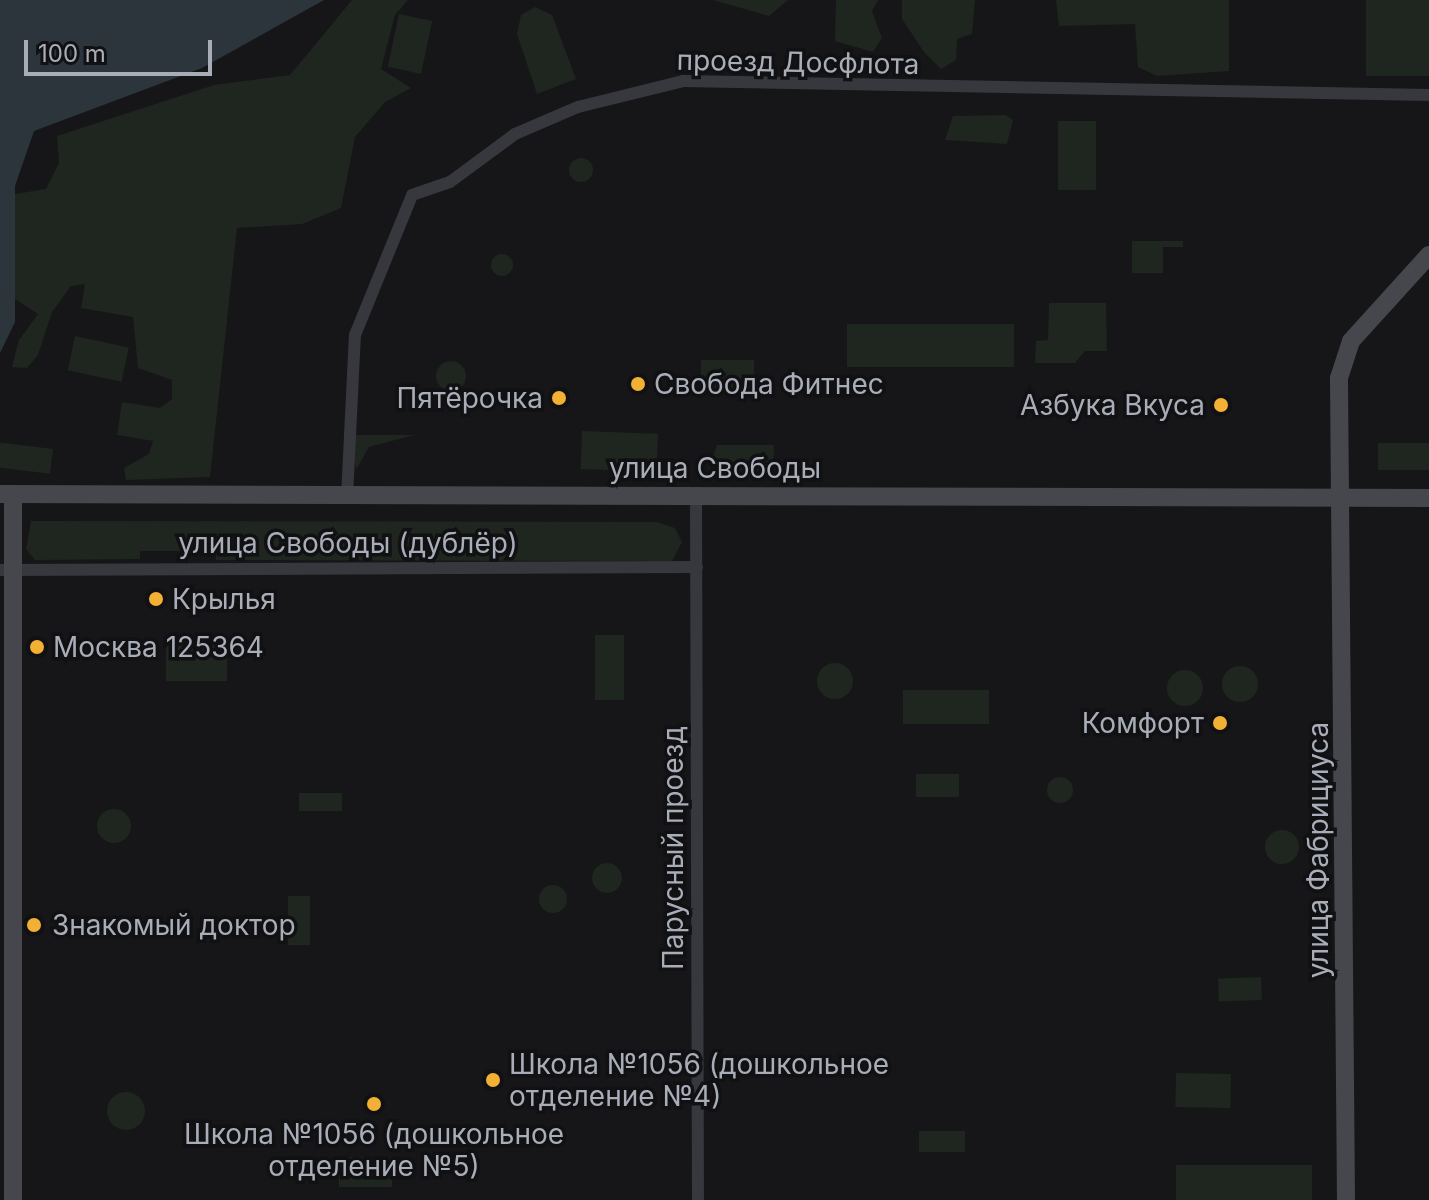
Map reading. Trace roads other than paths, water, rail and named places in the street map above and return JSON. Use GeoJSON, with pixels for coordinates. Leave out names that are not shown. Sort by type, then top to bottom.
{"type":"FeatureCollection","features":[{"type":"Feature","properties":{"kind":"main road","name":"улица Фабрициуса"},"geometry":{"type":"LineString","coordinates":[[1346,1200],[1345,351],[1429,255]]}},
{"type":"Feature","properties":{"kind":"main road","name":"улица Свободы"},"geometry":{"type":"LineString","coordinates":[[6,494],[1429,498]]}},
{"type":"Feature","properties":{"kind":"main road"},"geometry":{"type":"LineString","coordinates":[[6,494],[13,1200]]}},
{"type":"Feature","properties":{"kind":"street","name":"проезд Досфлота"},"geometry":{"type":"LineString","coordinates":[[347,497],[355,335],[412,195],[450,182],[515,134],[578,107],[683,81],[1429,95]]}},
{"type":"Feature","properties":{"kind":"street","name":"Парусный проезд"},"geometry":{"type":"LineString","coordinates":[[696,496],[698,1200]]}},
{"type":"Feature","properties":{"kind":"street","name":"улица Свободы (дублёр)"},"geometry":{"type":"LineString","coordinates":[[7,570],[697,567]]}},
{"type":"Feature","properties":{"kind":"place","name":"Свобода Фитнес"},"geometry":{"type":"Point","coordinates":[638,384]}},
{"type":"Feature","properties":{"kind":"place","name":"Пятёрочка"},"geometry":{"type":"Point","coordinates":[559,398]}},
{"type":"Feature","properties":{"kind":"place","name":"Азбука Вкуса"},"geometry":{"type":"Point","coordinates":[1221,405]}},
{"type":"Feature","properties":{"kind":"place","name":"Крылья"},"geometry":{"type":"Point","coordinates":[156,599]}},
{"type":"Feature","properties":{"kind":"place","name":"Москва 125364"},"geometry":{"type":"Point","coordinates":[37,647]}},
{"type":"Feature","properties":{"kind":"place","name":"Комфорт"},"geometry":{"type":"Point","coordinates":[1220,723]}},
{"type":"Feature","properties":{"kind":"place","name":"Знакомый доктор"},"geometry":{"type":"Point","coordinates":[34,925]}},
{"type":"Feature","properties":{"kind":"place","name":"Школа №1056 (дошкольное отделение №4)"},"geometry":{"type":"Point","coordinates":[493,1080]}},
{"type":"Feature","properties":{"kind":"place","name":"Школа №1056 (дошкольное отделение №5)"},"geometry":{"type":"Point","coordinates":[374,1104]}}]}
